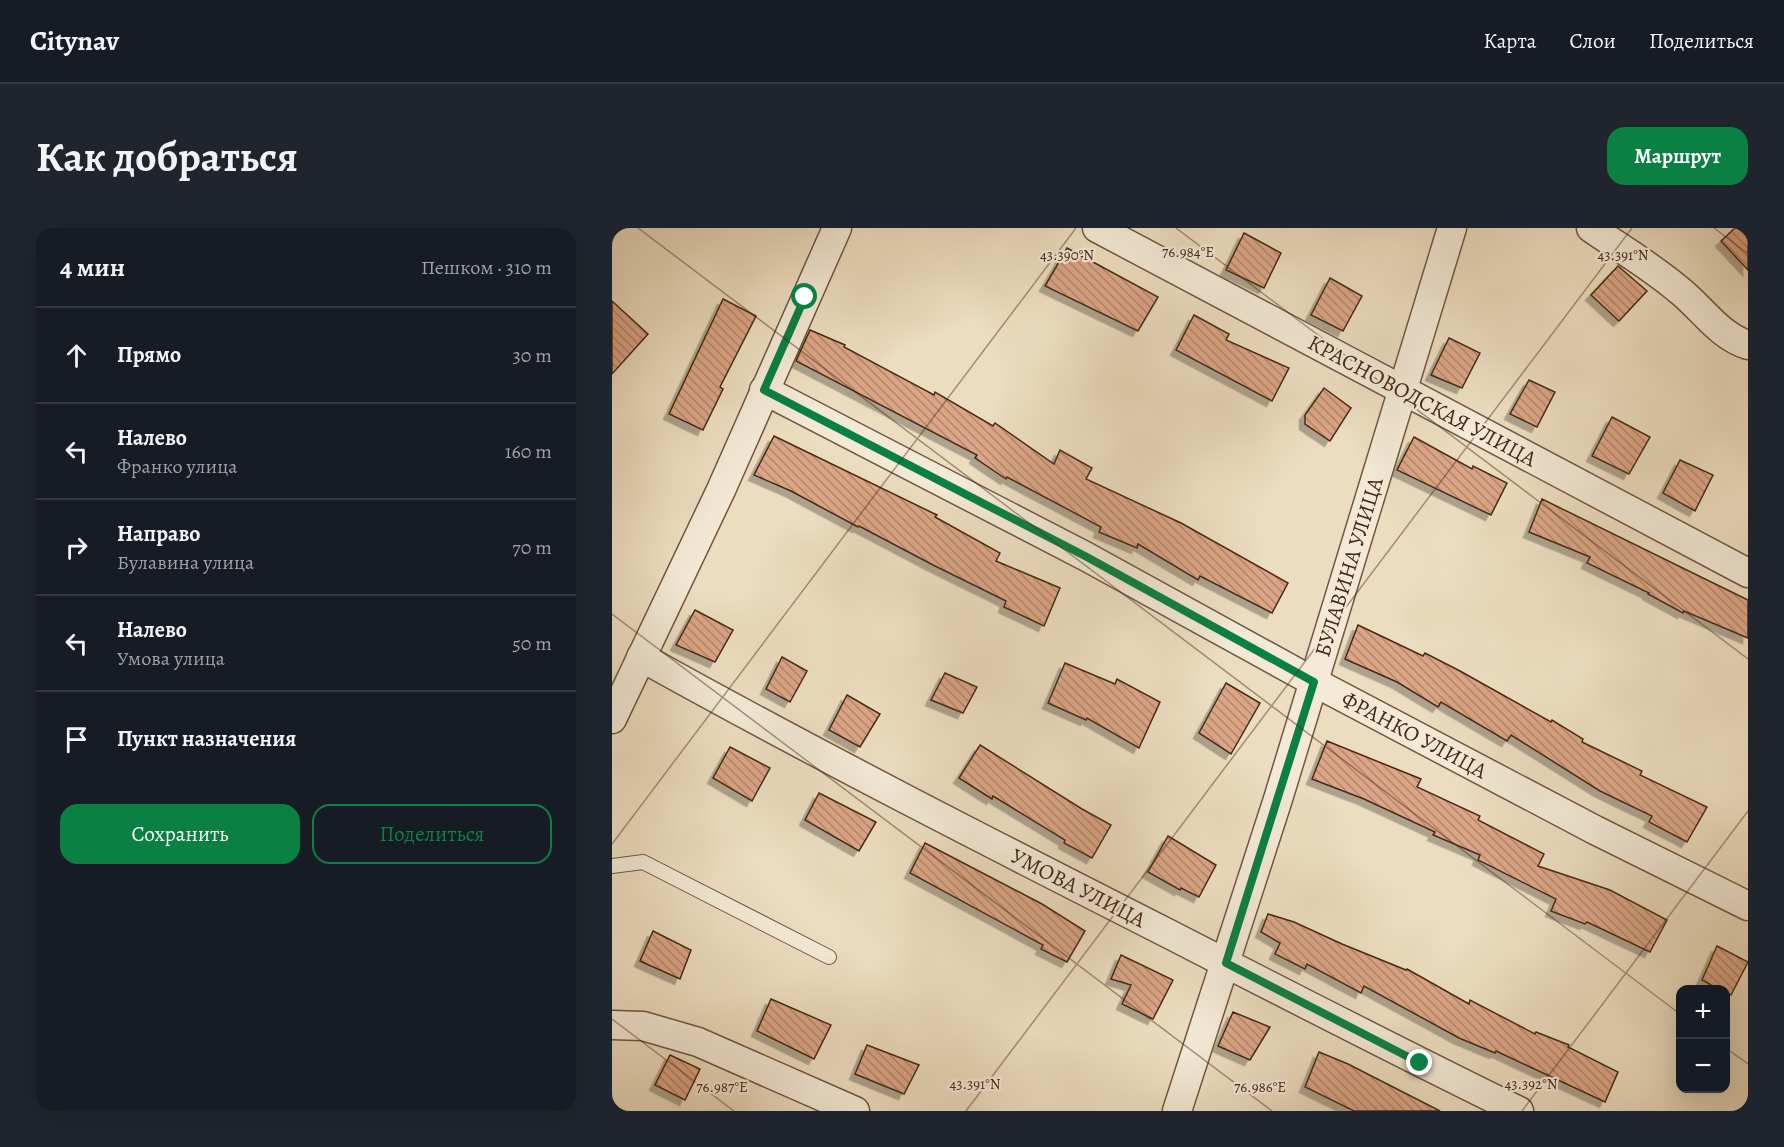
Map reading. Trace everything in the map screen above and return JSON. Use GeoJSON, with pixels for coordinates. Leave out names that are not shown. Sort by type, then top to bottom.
{"type":"FeatureCollection","features":[{"type":"Feature","properties":{"kind":"street"},"geometry":{"type":"LineString","coordinates":[[612,719],[721,490],[837,228]]}},
{"type":"Feature","properties":{"kind":"street","name":"КРАСНОВОДСКАЯ УЛИЦА"},"geometry":{"type":"LineString","coordinates":[[1097,228],[1748,573]]}},
{"type":"Feature","properties":{"kind":"street","name":"БУЛАВИНА УЛИЦА"},"geometry":{"type":"LineString","coordinates":[[1177,1111],[1314,682],[1452,228]]}},
{"type":"Feature","properties":{"kind":"street"},"geometry":{"type":"LineString","coordinates":[[1591,228],[1680,290],[1718,328],[1739,343],[1748,345]]}},
{"type":"Feature","properties":{"kind":"street","name":"ФРАНКО УЛИЦА"},"geometry":{"type":"LineString","coordinates":[[764,390],[1085,556],[1314,682],[1595,830],[1748,906]]}},
{"type":"Feature","properties":{"kind":"street","name":"УМОВА УЛИЦА"},"geometry":{"type":"LineString","coordinates":[[641,657],[944,820],[1420,1063],[1519,1111]]}},
{"type":"Feature","properties":{"kind":"street"},"geometry":{"type":"LineString","coordinates":[[612,1025],[643,1026],[698,1042],[855,1111]]}},
{"type":"Feature","properties":{"kind":"lane"},"geometry":{"type":"LineString","coordinates":[[612,866],[643,862],[829,957]]}},
{"type":"Feature","properties":{"kind":"building"},"geometry":{"type":"Polygon","coordinates":[[[1735,228],[1748,228],[1748,270],[1721,241],[1735,228]]]}},
{"type":"Feature","properties":{"kind":"building"},"geometry":{"type":"Polygon","coordinates":[[[1244,233],[1281,253],[1264,288],[1226,270],[1244,233]]]}},
{"type":"Feature","properties":{"kind":"building"},"geometry":{"type":"Polygon","coordinates":[[[1067,248],[1158,297],[1138,331],[1045,286],[1067,248]]]}},
{"type":"Feature","properties":{"kind":"building"},"geometry":{"type":"Polygon","coordinates":[[[1618,266],[1647,291],[1619,321],[1591,295],[1618,266]]]}},
{"type":"Feature","properties":{"kind":"building"},"geometry":{"type":"Polygon","coordinates":[[[1330,278],[1362,296],[1343,331],[1311,315],[1330,278]]]}},
{"type":"Feature","properties":{"kind":"building"},"geometry":{"type":"Polygon","coordinates":[[[723,299],[756,316],[720,387],[723,389],[703,430],[669,414],[723,299]]]}},
{"type":"Feature","properties":{"kind":"building"},"geometry":{"type":"Polygon","coordinates":[[[612,301],[648,334],[612,374],[612,301]]]}},
{"type":"Feature","properties":{"kind":"building"},"geometry":{"type":"Polygon","coordinates":[[[1194,315],[1229,334],[1226,340],[1289,368],[1272,401],[1176,350],[1194,315]]]}},
{"type":"Feature","properties":{"kind":"building"},"geometry":{"type":"Polygon","coordinates":[[[810,330],[845,345],[844,347],[934,395],[935,392],[993,426],[995,423],[1054,464],[1060,450],[1092,468],[1086,479],[1181,523],[1288,583],[1272,613],[1200,576],[1198,580],[1138,544],[1137,548],[1099,532],[1101,527],[1007,477],[1006,479],[975,458],[977,455],[796,361],[810,330]]]}},
{"type":"Feature","properties":{"kind":"building"},"geometry":{"type":"Polygon","coordinates":[[[1449,338],[1480,353],[1462,388],[1431,375],[1449,338]]]}},
{"type":"Feature","properties":{"kind":"building"},"geometry":{"type":"Polygon","coordinates":[[[1529,380],[1555,392],[1537,427],[1510,414],[1529,380]]]}},
{"type":"Feature","properties":{"kind":"building"},"geometry":{"type":"Polygon","coordinates":[[[1324,388],[1351,408],[1330,441],[1305,424],[1305,415],[1324,388]]]}},
{"type":"Feature","properties":{"kind":"building"},"geometry":{"type":"Polygon","coordinates":[[[1612,417],[1650,437],[1629,474],[1592,456],[1612,417]]]}},
{"type":"Feature","properties":{"kind":"building"},"geometry":{"type":"Polygon","coordinates":[[[774,436],[937,515],[935,517],[1000,553],[996,561],[1060,588],[1044,626],[1004,607],[1006,601],[791,491],[754,475],[774,436]]]}},
{"type":"Feature","properties":{"kind":"building"},"geometry":{"type":"Polygon","coordinates":[[[1414,437],[1472,469],[1473,466],[1507,483],[1491,515],[1397,470],[1414,437]]]}},
{"type":"Feature","properties":{"kind":"building"},"geometry":{"type":"Polygon","coordinates":[[[1680,460],[1713,475],[1695,511],[1663,493],[1680,460]]]}},
{"type":"Feature","properties":{"kind":"building"},"geometry":{"type":"Polygon","coordinates":[[[1542,499],[1748,600],[1748,638],[1684,611],[1683,613],[1649,593],[1587,563],[1590,557],[1529,532],[1542,499]]]}},
{"type":"Feature","properties":{"kind":"building"},"geometry":{"type":"Polygon","coordinates":[[[695,610],[733,630],[715,662],[676,645],[695,610]]]}},
{"type":"Feature","properties":{"kind":"building"},"geometry":{"type":"Polygon","coordinates":[[[1358,625],[1423,656],[1425,653],[1460,671],[1551,722],[1552,720],[1583,739],[1582,742],[1642,771],[1640,775],[1707,807],[1687,842],[1649,822],[1652,816],[1600,791],[1511,735],[1507,741],[1441,702],[1438,707],[1397,682],[1345,659],[1358,625]]]}},
{"type":"Feature","properties":{"kind":"building"},"geometry":{"type":"Polygon","coordinates":[[[782,657],[807,671],[790,702],[766,689],[782,657]]]}},
{"type":"Feature","properties":{"kind":"building"},"geometry":{"type":"Polygon","coordinates":[[[1065,663],[1115,684],[1117,679],[1160,702],[1139,748],[1087,718],[1086,720],[1048,703],[1065,663]]]}},
{"type":"Feature","properties":{"kind":"building"},"geometry":{"type":"Polygon","coordinates":[[[945,673],[977,687],[963,713],[931,700],[945,673]]]}},
{"type":"Feature","properties":{"kind":"building"},"geometry":{"type":"Polygon","coordinates":[[[1226,683],[1260,703],[1231,754],[1199,733],[1226,683]]]}},
{"type":"Feature","properties":{"kind":"building"},"geometry":{"type":"Polygon","coordinates":[[[847,695],[880,714],[860,747],[829,730],[847,695]]]}},
{"type":"Feature","properties":{"kind":"building"},"geometry":{"type":"Polygon","coordinates":[[[1327,741],[1421,779],[1417,787],[1480,816],[1478,820],[1544,854],[1538,866],[1610,890],[1667,920],[1650,952],[1587,922],[1585,924],[1551,911],[1556,899],[1478,860],[1480,855],[1433,835],[1435,832],[1364,799],[1312,779],[1327,741]]]}},
{"type":"Feature","properties":{"kind":"building"},"geometry":{"type":"Polygon","coordinates":[[[980,745],[1111,825],[1092,858],[1064,843],[1065,840],[993,796],[992,799],[959,778],[980,745]]]}},
{"type":"Feature","properties":{"kind":"building"},"geometry":{"type":"Polygon","coordinates":[[[730,747],[770,768],[752,801],[713,778],[730,747]]]}},
{"type":"Feature","properties":{"kind":"building"},"geometry":{"type":"Polygon","coordinates":[[[819,793],[876,822],[859,851],[805,820],[819,793]]]}},
{"type":"Feature","properties":{"kind":"building"},"geometry":{"type":"Polygon","coordinates":[[[1168,836],[1216,865],[1199,897],[1181,888],[1180,890],[1148,872],[1168,836]]]}},
{"type":"Feature","properties":{"kind":"building"},"geometry":{"type":"Polygon","coordinates":[[[925,843],[1042,904],[1085,931],[1067,962],[1041,949],[1043,945],[910,873],[925,843]]]}},
{"type":"Feature","properties":{"kind":"building"},"geometry":{"type":"Polygon","coordinates":[[[1268,914],[1294,922],[1342,944],[1407,969],[1469,1004],[1470,1000],[1535,1034],[1536,1032],[1569,1045],[1568,1047],[1618,1072],[1605,1102],[1496,1051],[1495,1053],[1459,1038],[1364,986],[1361,993],[1307,964],[1305,969],[1275,954],[1280,943],[1261,932],[1268,914]]]}},
{"type":"Feature","properties":{"kind":"building"},"geometry":{"type":"Polygon","coordinates":[[[653,931],[691,950],[680,979],[640,961],[653,931]]]}},
{"type":"Feature","properties":{"kind":"building"},"geometry":{"type":"Polygon","coordinates":[[[1717,946],[1748,962],[1731,995],[1730,985],[1711,985],[1702,980],[1717,946]]]}},
{"type":"Feature","properties":{"kind":"building"},"geometry":{"type":"Polygon","coordinates":[[[1121,955],[1173,980],[1153,1019],[1122,1004],[1131,985],[1111,979],[1121,955]]]}},
{"type":"Feature","properties":{"kind":"building"},"geometry":{"type":"Polygon","coordinates":[[[771,999],[831,1025],[814,1059],[757,1031],[771,999]]]}},
{"type":"Feature","properties":{"kind":"building"},"geometry":{"type":"Polygon","coordinates":[[[1233,1012],[1270,1027],[1250,1060],[1218,1046],[1233,1012]]]}},
{"type":"Feature","properties":{"kind":"building"},"geometry":{"type":"Polygon","coordinates":[[[867,1045],[919,1065],[904,1094],[855,1074],[867,1045]]]}},
{"type":"Feature","properties":{"kind":"building"},"geometry":{"type":"Polygon","coordinates":[[[1319,1052],[1348,1064],[1440,1111],[1354,1111],[1305,1087],[1319,1052]]]}},
{"type":"Feature","properties":{"kind":"building"},"geometry":{"type":"Polygon","coordinates":[[[670,1055],[700,1069],[685,1100],[655,1085],[670,1055]]]}},
{"type":"Feature","properties":{"kind":"route"},"geometry":{"type":"LineString","coordinates":[[805,297],[764,390],[1085,556],[1314,682],[1226,963],[1420,1063]]}}]}
